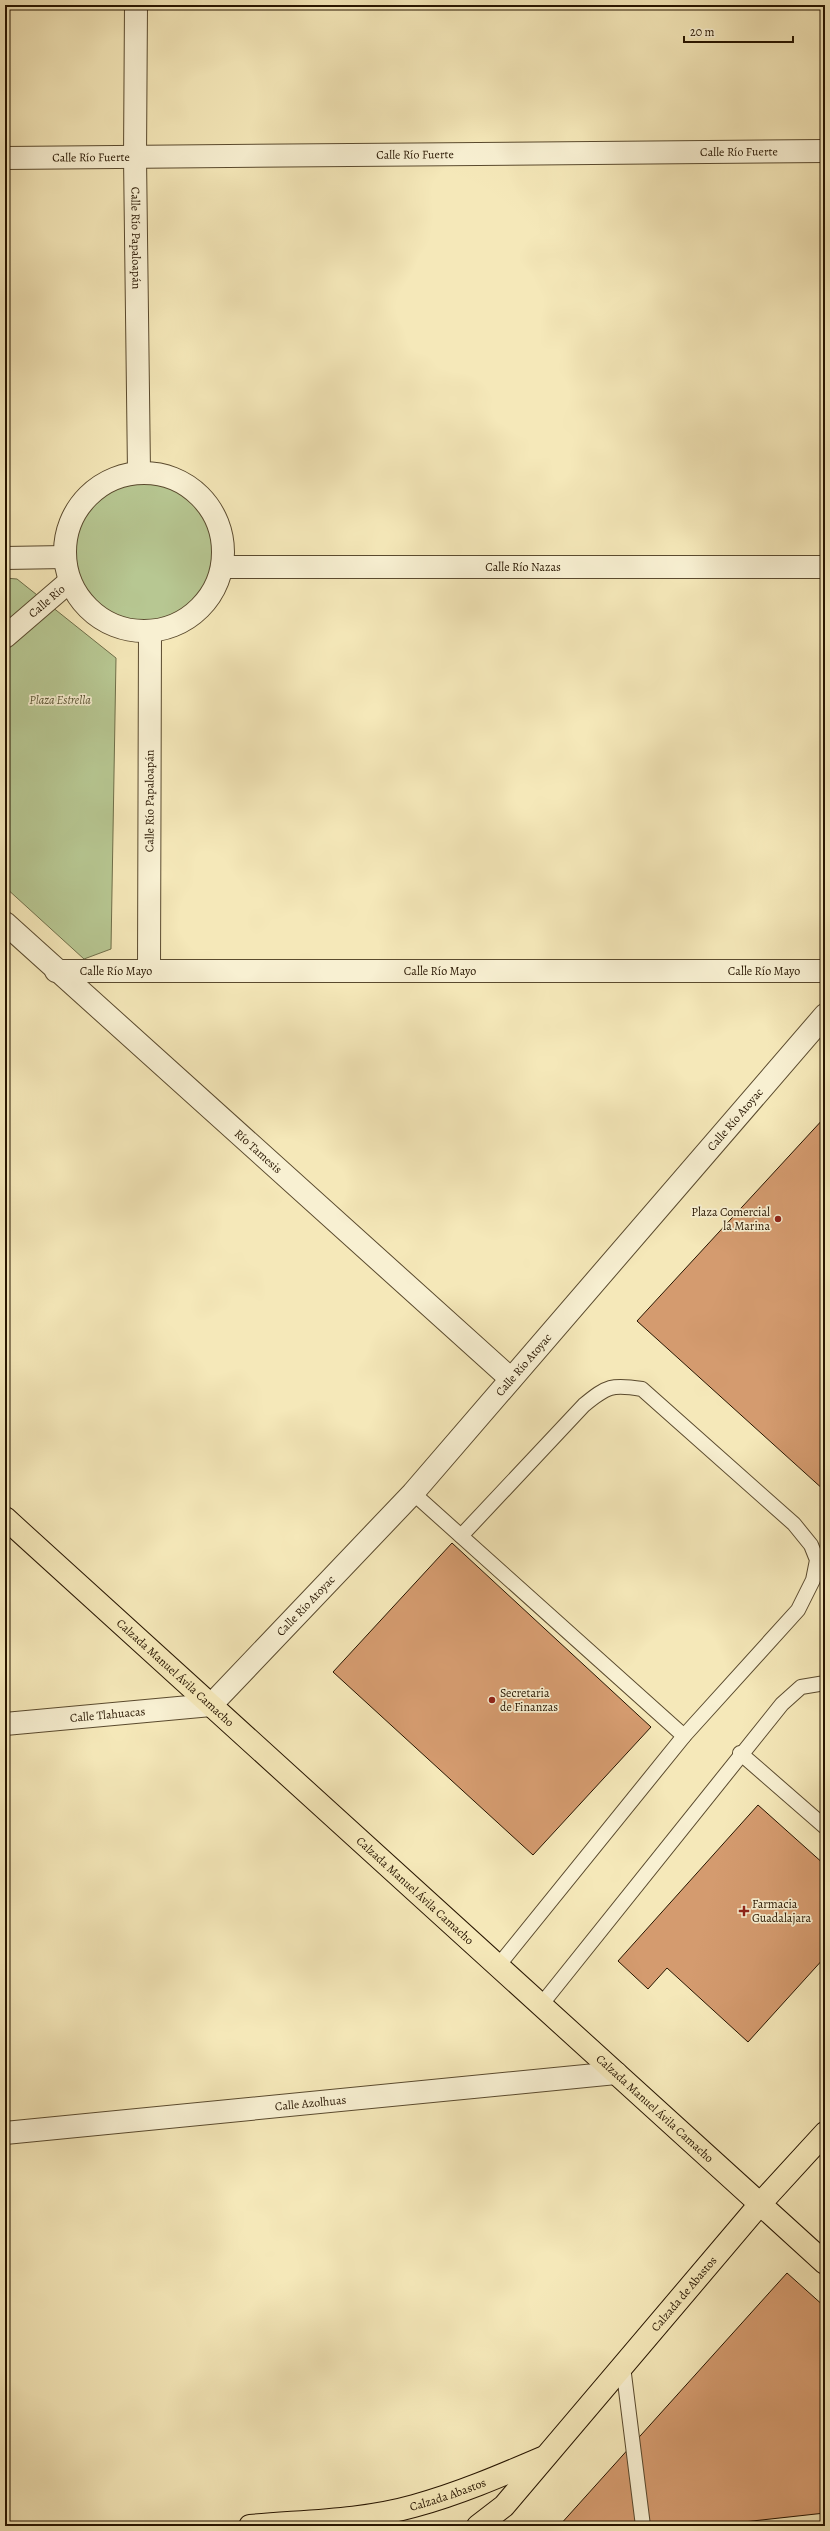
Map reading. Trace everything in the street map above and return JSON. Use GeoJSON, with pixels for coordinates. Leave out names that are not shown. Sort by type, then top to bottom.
{"type":"FeatureCollection","features":[{"type":"Feature","properties":{"kind":"main road","name":"Calzada Manuel Ávila Camacho"},"geometry":{"type":"LineString","coordinates":[[5,1518],[825,2263]]}},
{"type":"Feature","properties":{"kind":"main road","name":"Calzada de Abastos"},"geometry":{"type":"LineString","coordinates":[[545,2457],[760,2204],[825,2133]]}},
{"type":"Feature","properties":{"kind":"main road","name":"Calzada Abastos"},"geometry":{"type":"LineString","coordinates":[[250,2526],[355,2516],[412,2507],[472,2488],[545,2457]]}},
{"type":"Feature","properties":{"kind":"main road"},"geometry":{"type":"LineString","coordinates":[[478,2526],[504,2506],[545,2457]]}},
{"type":"Feature","properties":{"kind":"street","name":"Calle Río Papaloapán"},"geometry":{"type":"LineString","coordinates":[[136,5],[135,157],[139,472]]}},
{"type":"Feature","properties":{"kind":"street","name":"Calle Río Fuerte"},"geometry":{"type":"LineString","coordinates":[[5,158],[825,151]]}},
{"type":"Feature","properties":{"kind":"street"},"geometry":{"type":"LineString","coordinates":[[139,472],[170,477],[186,484],[206,500],[219,522],[224,546],[222,567],[212,594],[195,613],[174,626],[150,631],[125,629],[102,619],[83,603],[70,581],[65,557],[67,532],[76,509],[93,491],[114,478],[139,472]]}},
{"type":"Feature","properties":{"kind":"street"},"geometry":{"type":"LineString","coordinates":[[5,558],[65,557]]}},
{"type":"Feature","properties":{"kind":"street","name":"Calle Río Nazas"},"geometry":{"type":"LineString","coordinates":[[222,567],[825,567]]}},
{"type":"Feature","properties":{"kind":"street","name":"Calle Río"},"geometry":{"type":"LineString","coordinates":[[5,637],[70,581]]}},
{"type":"Feature","properties":{"kind":"street","name":"Calle Río Papaloapán"},"geometry":{"type":"LineString","coordinates":[[149,971],[150,631]]}},
{"type":"Feature","properties":{"kind":"street","name":"Río Tamesis"},"geometry":{"type":"LineString","coordinates":[[5,923],[56,971],[511,1379]]}},
{"type":"Feature","properties":{"kind":"street","name":"Calle Río Mayo"},"geometry":{"type":"LineString","coordinates":[[56,971],[825,971]]}},
{"type":"Feature","properties":{"kind":"street","name":"Calle Río Atoyac"},"geometry":{"type":"LineString","coordinates":[[211,1705],[413,1492],[825,1015]]}},
{"type":"Feature","properties":{"kind":"street","name":"Calle Tlahuacas"},"geometry":{"type":"LineString","coordinates":[[5,1724],[211,1705]]}},
{"type":"Feature","properties":{"kind":"street","name":"Calle Azolhuas"},"geometry":{"type":"LineString","coordinates":[[5,2133],[616,2073]]}},
{"type":"Feature","properties":{"kind":"lane"},"geometry":{"type":"LineString","coordinates":[[461,1536],[584,1405],[602,1390],[619,1385],[642,1389],[794,1524],[811,1545],[817,1560],[813,1580],[798,1610],[684,1736],[498,1966]]}},
{"type":"Feature","properties":{"kind":"lane"},"geometry":{"type":"LineString","coordinates":[[413,1492],[684,1736]]}},
{"type":"Feature","properties":{"kind":"lane"},"geometry":{"type":"LineString","coordinates":[[541,2005],[740,1753],[782,1704],[801,1687],[825,1683]]}},
{"type":"Feature","properties":{"kind":"lane"},"geometry":{"type":"LineString","coordinates":[[740,1753],[825,1827]]}},
{"type":"Feature","properties":{"kind":"lane"},"geometry":{"type":"LineString","coordinates":[[623,2366],[643,2526]]}},
{"type":"Feature","properties":{"kind":"green space"},"geometry":{"type":"Polygon","coordinates":[[[137,481],[151,481],[165,484],[177,489],[189,497],[199,507],[210,525],[214,538],[214,566],[210,579],[199,597],[189,607],[177,615],[165,620],[151,623],[137,623],[123,620],[111,615],[99,607],[89,597],[81,585],[76,573],[73,559],[73,545],[76,531],[81,519],[89,507],[99,497],[111,489],[123,484],[137,481]]]}},
{"type":"Feature","properties":{"kind":"green space","name":"Plaza Estrella"},"geometry":{"type":"Polygon","coordinates":[[[5,578],[17,579],[116,658],[111,949],[84,959],[5,887],[5,578]]]}},
{"type":"Feature","properties":{"kind":"building","name":"Plaza Comercial la Marina"},"geometry":{"type":"Polygon","coordinates":[[[825,1117],[825,1491],[637,1321],[825,1117]]]}},
{"type":"Feature","properties":{"kind":"building","name":"Secretaria de Finanzas"},"geometry":{"type":"Polygon","coordinates":[[[452,1543],[651,1727],[533,1855],[333,1672],[452,1543]]]}},
{"type":"Feature","properties":{"kind":"building","name":"Farmacia Guadalajara"},"geometry":{"type":"Polygon","coordinates":[[[758,1805],[825,1865],[825,1957],[748,2042],[667,1968],[648,1989],[618,1961],[758,1805]]]}},
{"type":"Feature","properties":{"kind":"building"},"geometry":{"type":"Polygon","coordinates":[[[787,2273],[825,2307],[825,2513],[707,2526],[559,2526],[787,2273]]]}},
{"type":"Feature","properties":{"kind":"place","name":"Plaza Comercial la Marina"},"geometry":{"type":"Point","coordinates":[778,1219]}},
{"type":"Feature","properties":{"kind":"place","name":"Secretaria de Finanzas"},"geometry":{"type":"Point","coordinates":[492,1700]}},
{"type":"Feature","properties":{"kind":"place","name":"Farmacia Guadalajara"},"geometry":{"type":"Point","coordinates":[744,1911]}}]}
